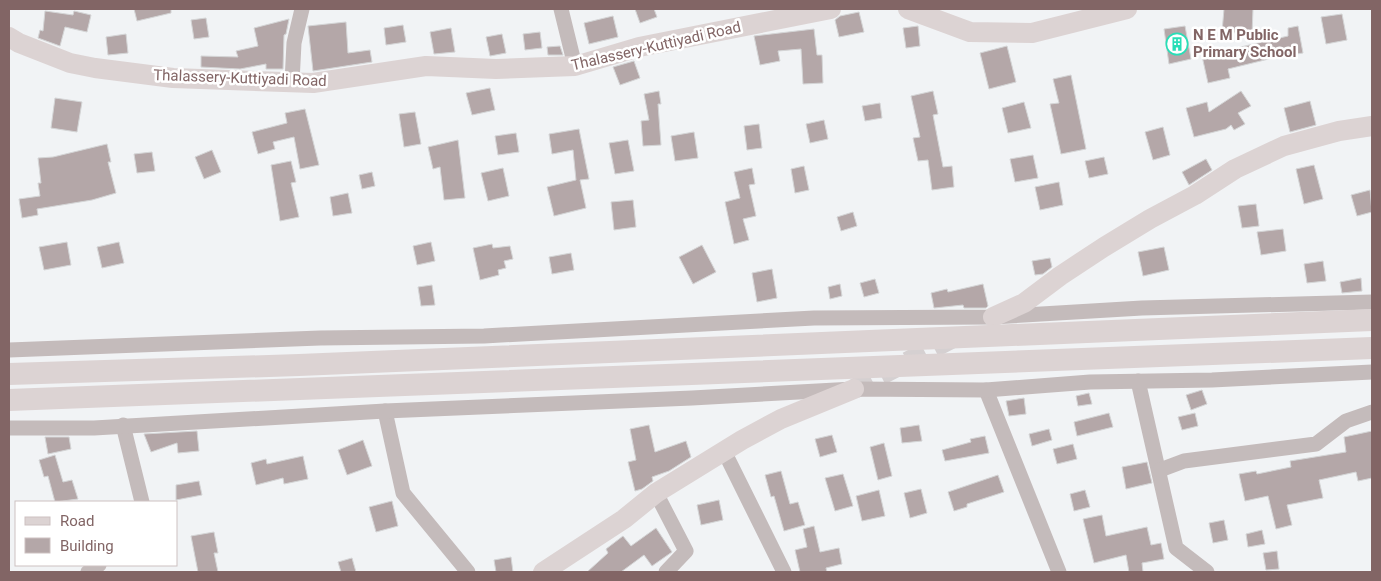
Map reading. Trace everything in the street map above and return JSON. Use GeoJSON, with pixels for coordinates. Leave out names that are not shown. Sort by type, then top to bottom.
{"type":"FeatureCollection","features":[{"type":"Feature","properties":{"kind":"highway"},"geometry":{"type":"LineString","coordinates":[[9,374],[299,365],[1372,320]]}},
{"type":"Feature","properties":{"kind":"highway"},"geometry":{"type":"LineString","coordinates":[[9,400],[1372,348]]}},
{"type":"Feature","properties":{"kind":"main road","name":"Thalassery-Kuttiyadi Road"},"geometry":{"type":"LineString","coordinates":[[9,37],[19,43],[70,63],[95,68],[174,78],[292,82],[338,81],[426,66],[496,69],[575,66],[639,47],[781,14],[831,9]]}},
{"type":"Feature","properties":{"kind":"main road"},"geometry":{"type":"LineString","coordinates":[[908,9],[970,32],[1032,33],[1127,9]]}},
{"type":"Feature","properties":{"kind":"main road"},"geometry":{"type":"LineString","coordinates":[[993,317],[1024,303],[1104,247],[1150,218],[1195,195],[1235,169],[1284,146],[1339,131],[1372,126]]}},
{"type":"Feature","properties":{"kind":"main road"},"geometry":{"type":"LineString","coordinates":[[544,572],[624,519],[656,493],[724,451],[781,419],[854,389]]}},
{"type":"Feature","properties":{"kind":"street"},"geometry":{"type":"LineString","coordinates":[[292,82],[294,43],[302,9]]}},
{"type":"Feature","properties":{"kind":"street"},"geometry":{"type":"LineString","coordinates":[[561,9],[575,66]]}},
{"type":"Feature","properties":{"kind":"street"},"geometry":{"type":"LineString","coordinates":[[9,350],[320,338],[484,336],[814,318],[993,317],[1142,308],[1372,302]]}},
{"type":"Feature","properties":{"kind":"street"},"geometry":{"type":"LineString","coordinates":[[9,428],[94,428],[385,411],[854,389],[986,390],[1090,382],[1212,380],[1372,372]]}},
{"type":"Feature","properties":{"kind":"street"},"geometry":{"type":"LineString","coordinates":[[1138,382],[1160,470],[1176,548],[1207,572]]}},
{"type":"Feature","properties":{"kind":"street"},"geometry":{"type":"LineString","coordinates":[[986,390],[1059,572]]}},
{"type":"Feature","properties":{"kind":"street"},"geometry":{"type":"LineString","coordinates":[[385,411],[403,493],[468,572]]}},
{"type":"Feature","properties":{"kind":"street"},"geometry":{"type":"LineString","coordinates":[[1160,470],[1184,462],[1316,444],[1346,420],[1372,412]]}},
{"type":"Feature","properties":{"kind":"street"},"geometry":{"type":"LineString","coordinates":[[123,425],[142,501]]}},
{"type":"Feature","properties":{"kind":"street"},"geometry":{"type":"LineString","coordinates":[[724,451],[784,572]]}},
{"type":"Feature","properties":{"kind":"street"},"geometry":{"type":"LineString","coordinates":[[656,493],[686,551],[666,572]]}},
{"type":"Feature","properties":{"kind":"building"},"geometry":{"type":"Polygon","coordinates":[[[134,9],[171,9],[171,13],[137,21],[134,9]]]}},
{"type":"Feature","properties":{"kind":"building"},"geometry":{"type":"Polygon","coordinates":[[[635,9],[654,9],[657,17],[640,23],[635,9]]]}},
{"type":"Feature","properties":{"kind":"building"},"geometry":{"type":"Polygon","coordinates":[[[1224,9],[1253,9],[1252,34],[1222,32],[1224,9]]]}},
{"type":"Feature","properties":{"kind":"building"},"geometry":{"type":"Polygon","coordinates":[[[45,11],[73,15],[74,11],[91,15],[87,32],[65,27],[60,46],[38,38],[40,30],[43,31],[45,11]]]}},
{"type":"Feature","properties":{"kind":"building"},"geometry":{"type":"Polygon","coordinates":[[[859,12],[864,32],[839,37],[835,20],[840,16],[859,12]]]}},
{"type":"Feature","properties":{"kind":"building"},"geometry":{"type":"Polygon","coordinates":[[[1342,14],[1347,40],[1326,44],[1321,17],[1342,14]]]}},
{"type":"Feature","properties":{"kind":"building"},"geometry":{"type":"Polygon","coordinates":[[[613,16],[618,37],[589,44],[584,23],[613,16]]]}},
{"type":"Feature","properties":{"kind":"building"},"geometry":{"type":"Polygon","coordinates":[[[206,18],[209,37],[194,39],[191,20],[206,18]]]}},
{"type":"Feature","properties":{"kind":"building"},"geometry":{"type":"Polygon","coordinates":[[[289,19],[286,34],[284,35],[283,69],[266,69],[266,64],[240,69],[201,67],[201,56],[238,57],[236,51],[258,46],[254,28],[289,19]]]}},
{"type":"Feature","properties":{"kind":"building"},"geometry":{"type":"Polygon","coordinates":[[[346,22],[348,53],[370,50],[372,62],[313,71],[308,26],[346,22]]]}},
{"type":"Feature","properties":{"kind":"building"},"geometry":{"type":"Polygon","coordinates":[[[403,25],[406,42],[386,45],[384,28],[403,25]]]}},
{"type":"Feature","properties":{"kind":"building"},"geometry":{"type":"Polygon","coordinates":[[[918,26],[920,46],[906,48],[903,28],[918,26]]]}},
{"type":"Feature","properties":{"kind":"building","name":"N E M Public Primary School"},"geometry":{"type":"Polygon","coordinates":[[[1185,26],[1191,59],[1169,64],[1164,29],[1185,26]]]}},
{"type":"Feature","properties":{"kind":"building"},"geometry":{"type":"Polygon","coordinates":[[[1298,26],[1303,53],[1277,57],[1228,69],[1230,78],[1208,83],[1202,56],[1288,36],[1288,28],[1298,26]]]}},
{"type":"Feature","properties":{"kind":"building"},"geometry":{"type":"Polygon","coordinates":[[[451,28],[455,52],[434,54],[430,32],[451,28]]]}},
{"type":"Feature","properties":{"kind":"building"},"geometry":{"type":"Polygon","coordinates":[[[814,29],[817,55],[822,55],[823,83],[803,84],[801,49],[778,51],[780,61],[760,65],[754,36],[814,29]]]}},
{"type":"Feature","properties":{"kind":"building"},"geometry":{"type":"Polygon","coordinates":[[[540,32],[542,48],[525,50],[523,34],[540,32]]]}},
{"type":"Feature","properties":{"kind":"building"},"geometry":{"type":"Polygon","coordinates":[[[126,34],[128,53],[108,55],[106,37],[126,34]]]}},
{"type":"Feature","properties":{"kind":"building"},"geometry":{"type":"Polygon","coordinates":[[[502,34],[506,53],[490,56],[486,37],[502,34]]]}},
{"type":"Feature","properties":{"kind":"building"},"geometry":{"type":"Polygon","coordinates":[[[560,46],[563,55],[548,55],[547,47],[560,46]]]}},
{"type":"Feature","properties":{"kind":"building"},"geometry":{"type":"Polygon","coordinates":[[[1007,46],[1016,82],[989,89],[980,53],[1007,46]]]}},
{"type":"Feature","properties":{"kind":"building"},"geometry":{"type":"Polygon","coordinates":[[[634,61],[640,78],[620,85],[613,67],[634,61]]]}},
{"type":"Feature","properties":{"kind":"building"},"geometry":{"type":"Polygon","coordinates":[[[1071,75],[1086,149],[1061,154],[1050,104],[1059,103],[1053,79],[1071,75]]]}},
{"type":"Feature","properties":{"kind":"building"},"geometry":{"type":"Polygon","coordinates":[[[490,88],[495,110],[472,115],[466,93],[490,88]]]}},
{"type":"Feature","properties":{"kind":"building"},"geometry":{"type":"Polygon","coordinates":[[[659,91],[661,104],[658,104],[661,145],[643,146],[641,121],[649,120],[644,94],[659,91]]]}},
{"type":"Feature","properties":{"kind":"building"},"geometry":{"type":"Polygon","coordinates":[[[933,91],[938,114],[933,115],[943,167],[952,166],[954,187],[932,190],[928,160],[918,161],[913,138],[920,137],[911,96],[933,91]]]}},
{"type":"Feature","properties":{"kind":"building"},"geometry":{"type":"Polygon","coordinates":[[[1241,91],[1251,106],[1238,113],[1245,124],[1234,130],[1231,125],[1226,129],[1194,137],[1186,108],[1207,102],[1209,112],[1241,91]]]}},
{"type":"Feature","properties":{"kind":"building"},"geometry":{"type":"Polygon","coordinates":[[[55,98],[82,102],[77,132],[51,128],[55,98]]]}},
{"type":"Feature","properties":{"kind":"building"},"geometry":{"type":"Polygon","coordinates":[[[1310,101],[1316,125],[1290,132],[1284,108],[1310,101]]]}},
{"type":"Feature","properties":{"kind":"building"},"geometry":{"type":"Polygon","coordinates":[[[1024,102],[1031,128],[1008,133],[1002,108],[1024,102]]]}},
{"type":"Feature","properties":{"kind":"building"},"geometry":{"type":"Polygon","coordinates":[[[880,103],[882,118],[865,121],[862,106],[880,103]]]}},
{"type":"Feature","properties":{"kind":"building"},"geometry":{"type":"Polygon","coordinates":[[[305,109],[319,165],[300,169],[294,137],[273,142],[275,149],[258,154],[252,132],[287,123],[285,113],[305,109]]]}},
{"type":"Feature","properties":{"kind":"building"},"geometry":{"type":"Polygon","coordinates":[[[415,112],[421,144],[404,147],[399,114],[415,112]]]}},
{"type":"Feature","properties":{"kind":"building"},"geometry":{"type":"Polygon","coordinates":[[[824,120],[828,139],[810,143],[806,124],[824,120]]]}},
{"type":"Feature","properties":{"kind":"building"},"geometry":{"type":"Polygon","coordinates":[[[759,124],[762,148],[747,150],[744,126],[759,124]]]}},
{"type":"Feature","properties":{"kind":"building"},"geometry":{"type":"Polygon","coordinates":[[[1163,127],[1170,155],[1153,160],[1145,132],[1163,127]]]}},
{"type":"Feature","properties":{"kind":"building"},"geometry":{"type":"Polygon","coordinates":[[[579,129],[589,179],[580,180],[586,208],[554,216],[547,187],[576,180],[573,150],[552,154],[549,134],[579,129]]]}},
{"type":"Feature","properties":{"kind":"building"},"geometry":{"type":"Polygon","coordinates":[[[694,132],[698,158],[675,161],[671,136],[694,132]]]}},
{"type":"Feature","properties":{"kind":"building"},"geometry":{"type":"Polygon","coordinates":[[[516,133],[519,152],[498,155],[495,136],[516,133]]]}},
{"type":"Feature","properties":{"kind":"building"},"geometry":{"type":"Polygon","coordinates":[[[458,140],[465,198],[444,200],[440,167],[433,169],[428,147],[458,140]]]}},
{"type":"Feature","properties":{"kind":"building"},"geometry":{"type":"Polygon","coordinates":[[[628,140],[634,171],[615,174],[609,143],[628,140]]]}},
{"type":"Feature","properties":{"kind":"building"},"geometry":{"type":"Polygon","coordinates":[[[107,144],[111,162],[108,162],[116,193],[92,200],[37,209],[38,215],[22,218],[19,199],[40,196],[38,183],[41,183],[38,158],[53,157],[107,144]]]}},
{"type":"Feature","properties":{"kind":"building"},"geometry":{"type":"Polygon","coordinates":[[[212,150],[221,172],[204,179],[195,157],[212,150]]]}},
{"type":"Feature","properties":{"kind":"building"},"geometry":{"type":"Polygon","coordinates":[[[152,152],[155,171],[137,173],[134,154],[152,152]]]}},
{"type":"Feature","properties":{"kind":"building"},"geometry":{"type":"Polygon","coordinates":[[[1033,155],[1038,178],[1015,182],[1010,159],[1033,155]]]}},
{"type":"Feature","properties":{"kind":"building"},"geometry":{"type":"Polygon","coordinates":[[[1104,157],[1108,174],[1089,178],[1085,161],[1104,157]]]}},
{"type":"Feature","properties":{"kind":"building"},"geometry":{"type":"Polygon","coordinates":[[[1206,159],[1212,170],[1189,185],[1182,172],[1206,159]]]}},
{"type":"Feature","properties":{"kind":"building"},"geometry":{"type":"Polygon","coordinates":[[[291,161],[296,182],[291,183],[299,217],[280,221],[271,165],[291,161]]]}},
{"type":"Feature","properties":{"kind":"building"},"geometry":{"type":"Polygon","coordinates":[[[1314,165],[1323,199],[1304,204],[1296,169],[1314,165]]]}},
{"type":"Feature","properties":{"kind":"building"},"geometry":{"type":"Polygon","coordinates":[[[804,166],[809,190],[795,193],[791,169],[804,166]]]}},
{"type":"Feature","properties":{"kind":"building"},"geometry":{"type":"Polygon","coordinates":[[[503,168],[509,196],[488,201],[481,173],[503,168]]]}},
{"type":"Feature","properties":{"kind":"building"},"geometry":{"type":"Polygon","coordinates":[[[752,168],[755,184],[749,185],[756,216],[743,219],[749,240],[734,244],[725,202],[740,198],[734,172],[752,168]]]}},
{"type":"Feature","properties":{"kind":"building"},"geometry":{"type":"Polygon","coordinates":[[[372,172],[375,186],[362,189],[359,175],[372,172]]]}},
{"type":"Feature","properties":{"kind":"building"},"geometry":{"type":"Polygon","coordinates":[[[1059,182],[1063,205],[1040,210],[1035,187],[1059,182]]]}},
{"type":"Feature","properties":{"kind":"building"},"geometry":{"type":"Polygon","coordinates":[[[1370,190],[1372,212],[1357,216],[1351,195],[1370,190]]]}},
{"type":"Feature","properties":{"kind":"building"},"geometry":{"type":"Polygon","coordinates":[[[348,193],[352,213],[333,216],[330,197],[348,193]]]}},
{"type":"Feature","properties":{"kind":"building"},"geometry":{"type":"Polygon","coordinates":[[[633,200],[636,227],[614,230],[611,202],[633,200]]]}},
{"type":"Feature","properties":{"kind":"building"},"geometry":{"type":"Polygon","coordinates":[[[1256,204],[1259,226],[1242,228],[1238,206],[1256,204]]]}},
{"type":"Feature","properties":{"kind":"building"},"geometry":{"type":"Polygon","coordinates":[[[853,212],[857,226],[841,231],[837,217],[853,212]]]}},
{"type":"Feature","properties":{"kind":"building"},"geometry":{"type":"Polygon","coordinates":[[[1283,229],[1286,251],[1261,255],[1257,232],[1283,229]]]}},
{"type":"Feature","properties":{"kind":"building"},"geometry":{"type":"Polygon","coordinates":[[[67,242],[71,265],[44,270],[39,247],[67,242]]]}},
{"type":"Feature","properties":{"kind":"building"},"geometry":{"type":"Polygon","coordinates":[[[119,242],[124,263],[102,268],[97,247],[119,242]]]}},
{"type":"Feature","properties":{"kind":"building"},"geometry":{"type":"Polygon","coordinates":[[[431,242],[435,261],[417,265],[413,246],[431,242]]]}},
{"type":"Feature","properties":{"kind":"building"},"geometry":{"type":"Polygon","coordinates":[[[492,244],[493,248],[510,246],[513,259],[504,261],[506,268],[498,270],[499,275],[480,280],[473,248],[492,244]]]}},
{"type":"Feature","properties":{"kind":"building"},"geometry":{"type":"Polygon","coordinates":[[[702,245],[716,272],[693,284],[679,257],[702,245]]]}},
{"type":"Feature","properties":{"kind":"building"},"geometry":{"type":"Polygon","coordinates":[[[1164,247],[1169,270],[1143,276],[1138,252],[1164,247]]]}},
{"type":"Feature","properties":{"kind":"building"},"geometry":{"type":"Polygon","coordinates":[[[571,253],[574,270],[552,274],[549,257],[571,253]]]}},
{"type":"Feature","properties":{"kind":"building"},"geometry":{"type":"Polygon","coordinates":[[[1050,258],[1052,267],[1043,274],[1035,275],[1032,261],[1050,258]]]}},
{"type":"Feature","properties":{"kind":"building"},"geometry":{"type":"Polygon","coordinates":[[[1323,261],[1326,281],[1307,283],[1304,264],[1323,261]]]}},
{"type":"Feature","properties":{"kind":"building"},"geometry":{"type":"Polygon","coordinates":[[[772,269],[777,298],[757,302],[752,273],[772,269]]]}},
{"type":"Feature","properties":{"kind":"building"},"geometry":{"type":"Polygon","coordinates":[[[1361,278],[1362,291],[1342,293],[1340,282],[1361,278]]]}},
{"type":"Feature","properties":{"kind":"building"},"geometry":{"type":"Polygon","coordinates":[[[875,279],[879,293],[864,297],[860,283],[875,279]]]}},
{"type":"Feature","properties":{"kind":"building"},"geometry":{"type":"Polygon","coordinates":[[[840,284],[842,296],[830,299],[828,287],[840,284]]]}},
{"type":"Feature","properties":{"kind":"building"},"geometry":{"type":"Polygon","coordinates":[[[983,284],[988,306],[986,308],[964,308],[963,305],[934,308],[931,293],[947,289],[948,292],[983,284]]]}},
{"type":"Feature","properties":{"kind":"building"},"geometry":{"type":"Polygon","coordinates":[[[432,285],[435,305],[421,306],[418,287],[432,285]]]}},
{"type":"Feature","properties":{"kind":"building"},"geometry":{"type":"Polygon","coordinates":[[[1202,390],[1207,404],[1191,410],[1186,395],[1202,390]]]}},
{"type":"Feature","properties":{"kind":"building"},"geometry":{"type":"Polygon","coordinates":[[[1089,393],[1092,404],[1078,406],[1076,396],[1089,393]]]}},
{"type":"Feature","properties":{"kind":"building"},"geometry":{"type":"Polygon","coordinates":[[[1024,398],[1026,414],[1009,416],[1006,401],[1024,398]]]}},
{"type":"Feature","properties":{"kind":"building"},"geometry":{"type":"Polygon","coordinates":[[[1109,413],[1113,427],[1077,436],[1074,422],[1109,413]]]}},
{"type":"Feature","properties":{"kind":"building"},"geometry":{"type":"Polygon","coordinates":[[[1195,413],[1198,426],[1182,430],[1178,417],[1195,413]]]}},
{"type":"Feature","properties":{"kind":"building"},"geometry":{"type":"Polygon","coordinates":[[[649,425],[655,452],[686,441],[691,457],[669,471],[652,477],[653,481],[642,489],[635,491],[628,462],[636,460],[630,429],[649,425]]]}},
{"type":"Feature","properties":{"kind":"building"},"geometry":{"type":"Polygon","coordinates":[[[919,425],[922,441],[902,443],[900,428],[919,425]]]}},
{"type":"Feature","properties":{"kind":"building"},"geometry":{"type":"Polygon","coordinates":[[[1049,429],[1052,440],[1032,446],[1029,434],[1049,429]]]}},
{"type":"Feature","properties":{"kind":"building"},"geometry":{"type":"Polygon","coordinates":[[[197,431],[199,451],[178,453],[177,443],[151,452],[144,434],[197,431]]]}},
{"type":"Feature","properties":{"kind":"building"},"geometry":{"type":"Polygon","coordinates":[[[1372,431],[1372,478],[1358,481],[1356,472],[1319,480],[1323,498],[1287,505],[1292,525],[1276,529],[1268,496],[1245,501],[1239,474],[1256,471],[1257,474],[1291,467],[1290,461],[1346,452],[1344,437],[1372,431]]]}},
{"type":"Feature","properties":{"kind":"building"},"geometry":{"type":"Polygon","coordinates":[[[832,435],[837,452],[820,457],[815,439],[832,435]]]}},
{"type":"Feature","properties":{"kind":"building"},"geometry":{"type":"Polygon","coordinates":[[[985,436],[989,453],[945,461],[942,450],[971,442],[970,439],[985,436]]]}},
{"type":"Feature","properties":{"kind":"building"},"geometry":{"type":"Polygon","coordinates":[[[45,437],[69,437],[71,449],[48,454],[45,437]]]}},
{"type":"Feature","properties":{"kind":"building"},"geometry":{"type":"Polygon","coordinates":[[[363,440],[372,466],[347,475],[338,450],[363,440]]]}},
{"type":"Feature","properties":{"kind":"building"},"geometry":{"type":"Polygon","coordinates":[[[884,443],[892,476],[878,480],[870,447],[884,443]]]}},
{"type":"Feature","properties":{"kind":"building"},"geometry":{"type":"Polygon","coordinates":[[[1073,444],[1077,459],[1057,464],[1053,449],[1073,444]]]}},
{"type":"Feature","properties":{"kind":"building"},"geometry":{"type":"Polygon","coordinates":[[[55,455],[63,482],[72,480],[78,499],[55,501],[48,476],[44,477],[39,460],[55,455]]]}},
{"type":"Feature","properties":{"kind":"building"},"geometry":{"type":"Polygon","coordinates":[[[303,456],[308,479],[284,484],[283,478],[256,485],[251,463],[266,459],[267,464],[303,456]]]}},
{"type":"Feature","properties":{"kind":"building"},"geometry":{"type":"Polygon","coordinates":[[[1147,462],[1152,483],[1126,489],[1122,467],[1147,462]]]}},
{"type":"Feature","properties":{"kind":"building"},"geometry":{"type":"Polygon","coordinates":[[[781,471],[790,504],[798,502],[805,525],[784,531],[774,496],[771,497],[765,475],[781,471]]]}},
{"type":"Feature","properties":{"kind":"building"},"geometry":{"type":"Polygon","coordinates":[[[843,474],[853,506],[835,511],[825,478],[843,474]]]}},
{"type":"Feature","properties":{"kind":"building"},"geometry":{"type":"Polygon","coordinates":[[[998,475],[1004,492],[967,504],[967,507],[954,511],[948,492],[998,475]]]}},
{"type":"Feature","properties":{"kind":"building"},"geometry":{"type":"Polygon","coordinates":[[[199,481],[202,495],[176,500],[176,485],[199,481]]]}},
{"type":"Feature","properties":{"kind":"building"},"geometry":{"type":"Polygon","coordinates":[[[921,489],[927,513],[910,518],[904,493],[921,489]]]}},
{"type":"Feature","properties":{"kind":"building"},"geometry":{"type":"Polygon","coordinates":[[[879,490],[885,516],[862,521],[856,496],[879,490]]]}},
{"type":"Feature","properties":{"kind":"building"},"geometry":{"type":"Polygon","coordinates":[[[1085,490],[1090,507],[1074,511],[1070,494],[1085,490]]]}},
{"type":"Feature","properties":{"kind":"building"},"geometry":{"type":"Polygon","coordinates":[[[719,500],[723,520],[701,525],[697,505],[719,500]]]}},
{"type":"Feature","properties":{"kind":"building"},"geometry":{"type":"Polygon","coordinates":[[[392,501],[398,526],[376,532],[369,507],[392,501]]]}},
{"type":"Feature","properties":{"kind":"building"},"geometry":{"type":"Polygon","coordinates":[[[1102,515],[1106,536],[1147,527],[1151,545],[1161,543],[1164,559],[1142,563],[1143,572],[1129,572],[1126,555],[1094,563],[1083,519],[1102,515]]]}},
{"type":"Feature","properties":{"kind":"building"},"geometry":{"type":"Polygon","coordinates":[[[1224,520],[1228,540],[1213,543],[1209,523],[1224,520]]]}},
{"type":"Feature","properties":{"kind":"building"},"geometry":{"type":"Polygon","coordinates":[[[814,526],[820,552],[839,548],[842,564],[826,568],[827,572],[800,572],[795,550],[807,547],[803,529],[814,526]]]}},
{"type":"Feature","properties":{"kind":"building"},"geometry":{"type":"Polygon","coordinates":[[[656,528],[672,552],[652,566],[644,555],[621,572],[587,572],[608,553],[606,549],[623,536],[631,546],[656,528]]]}},
{"type":"Feature","properties":{"kind":"building"},"geometry":{"type":"Polygon","coordinates":[[[1262,530],[1265,544],[1248,547],[1246,534],[1262,530]]]}},
{"type":"Feature","properties":{"kind":"building"},"geometry":{"type":"Polygon","coordinates":[[[214,532],[218,553],[214,553],[218,572],[198,572],[191,536],[214,532]]]}},
{"type":"Feature","properties":{"kind":"building"},"geometry":{"type":"Polygon","coordinates":[[[1277,551],[1279,569],[1266,570],[1263,553],[1277,551]]]}},
{"type":"Feature","properties":{"kind":"building"},"geometry":{"type":"Polygon","coordinates":[[[511,557],[513,572],[496,572],[494,560],[511,557]]]}},
{"type":"Feature","properties":{"kind":"building"},"geometry":{"type":"Polygon","coordinates":[[[352,558],[356,572],[341,572],[338,562],[352,558]]]}},
{"type":"Feature","properties":{"kind":"tunnel"},"geometry":{"type":"LineString","coordinates":[[854,389],[953,338]]}},
{"type":"Feature","properties":{"kind":"place","name":"N E M Public Primary School"},"geometry":{"type":"Point","coordinates":[1177,44]}}]}
